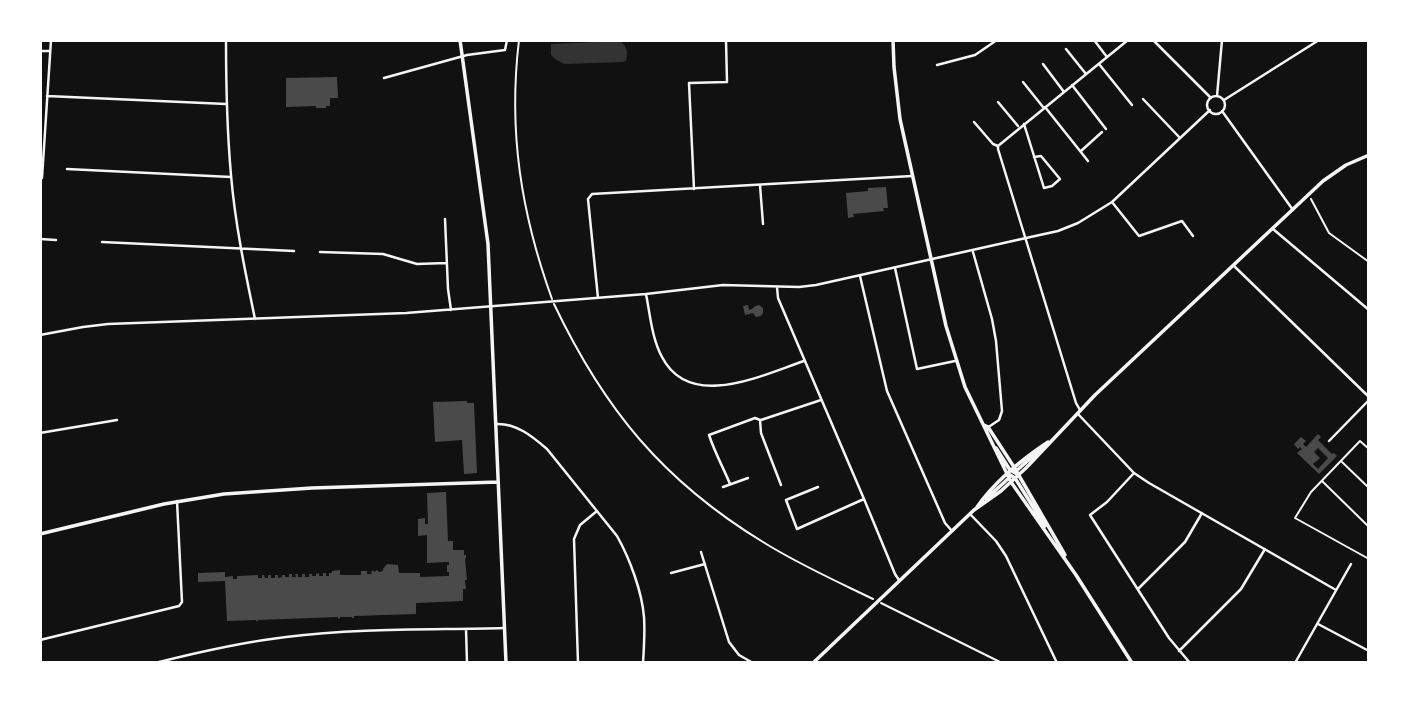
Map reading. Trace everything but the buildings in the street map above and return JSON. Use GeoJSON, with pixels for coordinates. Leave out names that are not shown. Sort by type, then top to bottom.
{"type":"FeatureCollection","features":[{"type":"Feature","properties":{"kind":"street"},"geometry":{"type":"LineString","coordinates":[[40,178],[51,40]]}},
{"type":"Feature","properties":{"kind":"street"},"geometry":{"type":"LineString","coordinates":[[226,40],[226,104],[231,177],[241,249],[255,319]]}},
{"type":"Feature","properties":{"kind":"street"},"geometry":{"type":"LineString","coordinates":[[460,40],[486,219],[506,663]]}},
{"type":"Feature","properties":{"kind":"street"},"geometry":{"type":"LineString","coordinates":[[384,78],[462,57],[505,50],[507,40]]}},
{"type":"Feature","properties":{"kind":"street"},"geometry":{"type":"LineString","coordinates":[[694,189],[689,83],[727,82],[726,40]]}},
{"type":"Feature","properties":{"kind":"street"},"geometry":{"type":"LineString","coordinates":[[894,40],[900,119],[930,260],[965,387],[981,422],[1132,663]]}},
{"type":"Feature","properties":{"kind":"street"},"geometry":{"type":"LineString","coordinates":[[937,65],[975,55],[997,40]]}},
{"type":"Feature","properties":{"kind":"street"},"geometry":{"type":"LineString","coordinates":[[1094,40],[1107,57]]}},
{"type":"Feature","properties":{"kind":"street"},"geometry":{"type":"LineString","coordinates":[[998,148],[1128,40]]}},
{"type":"Feature","properties":{"kind":"street"},"geometry":{"type":"LineString","coordinates":[[1153,40],[1211,98]]}},
{"type":"Feature","properties":{"kind":"street"},"geometry":{"type":"LineString","coordinates":[[1217,96],[1222,40]]}},
{"type":"Feature","properties":{"kind":"street"},"geometry":{"type":"LineString","coordinates":[[1224,100],[1319,40]]}},
{"type":"Feature","properties":{"kind":"street"},"geometry":{"type":"LineString","coordinates":[[1066,49],[1086,74]]}},
{"type":"Feature","properties":{"kind":"street"},"geometry":{"type":"LineString","coordinates":[[40,51],[50,51]]}},
{"type":"Feature","properties":{"kind":"street"},"geometry":{"type":"LineString","coordinates":[[1043,64],[1064,92]]}},
{"type":"Feature","properties":{"kind":"street"},"geometry":{"type":"LineString","coordinates":[[1099,64],[1132,105]]}},
{"type":"Feature","properties":{"kind":"street"},"geometry":{"type":"LineString","coordinates":[[1023,82],[1088,161]]}},
{"type":"Feature","properties":{"kind":"street"},"geometry":{"type":"LineString","coordinates":[[1072,85],[1106,128]]}},
{"type":"Feature","properties":{"kind":"street"},"geometry":{"type":"LineString","coordinates":[[47,96],[226,104]]}},
{"type":"Feature","properties":{"kind":"street"},"geometry":{"type":"LineString","coordinates":[[1217,96],[1224,100],[1222,111],[1216,113],[1210,110],[1208,104],[1211,98],[1217,96]]}},
{"type":"Feature","properties":{"kind":"street"},"geometry":{"type":"LineString","coordinates":[[1143,99],[1180,138]]}},
{"type":"Feature","properties":{"kind":"street"},"geometry":{"type":"LineString","coordinates":[[998,102],[1019,128]]}},
{"type":"Feature","properties":{"kind":"street"},"geometry":{"type":"LineString","coordinates":[[40,335],[108,324],[451,310],[723,285],[816,285],[1026,239],[1078,223],[1112,202],[1210,110]]}},
{"type":"Feature","properties":{"kind":"street"},"geometry":{"type":"LineString","coordinates":[[1222,111],[1293,210]]}},
{"type":"Feature","properties":{"kind":"street"},"geometry":{"type":"LineString","coordinates":[[40,115],[46,115]]}},
{"type":"Feature","properties":{"kind":"street"},"geometry":{"type":"LineString","coordinates":[[974,122],[998,148],[1079,412],[1134,473],[1336,590]]}},
{"type":"Feature","properties":{"kind":"street"},"geometry":{"type":"LineString","coordinates":[[1024,124],[1034,158],[1044,188],[1052,186],[1060,179],[1041,156],[1034,158]]}},
{"type":"Feature","properties":{"kind":"street"},"geometry":{"type":"LineString","coordinates":[[1081,152],[1102,132]]}},
{"type":"Feature","properties":{"kind":"street"},"geometry":{"type":"LineString","coordinates":[[813,663],[1013,474],[1041,453],[1079,412],[1309,195],[1333,174],[1369,155]]}},
{"type":"Feature","properties":{"kind":"street"},"geometry":{"type":"LineString","coordinates":[[67,169],[231,177]]}},
{"type":"Feature","properties":{"kind":"street"},"geometry":{"type":"LineString","coordinates":[[598,298],[590,196],[601,193],[912,176]]}},
{"type":"Feature","properties":{"kind":"street"},"geometry":{"type":"LineString","coordinates":[[760,185],[763,224]]}},
{"type":"Feature","properties":{"kind":"street"},"geometry":{"type":"LineString","coordinates":[[1112,202],[1139,236],[1182,221],[1193,236]]}},
{"type":"Feature","properties":{"kind":"street"},"geometry":{"type":"LineString","coordinates":[[445,219],[451,310]]}},
{"type":"Feature","properties":{"kind":"street"},"geometry":{"type":"LineString","coordinates":[[1273,229],[1369,310]]}},
{"type":"Feature","properties":{"kind":"street"},"geometry":{"type":"LineString","coordinates":[[40,239],[56,240]]}},
{"type":"Feature","properties":{"kind":"street"},"geometry":{"type":"LineString","coordinates":[[102,242],[294,250]]}},
{"type":"Feature","properties":{"kind":"street"},"geometry":{"type":"LineString","coordinates":[[972,251],[996,341],[1002,411],[999,420],[986,428]]}},
{"type":"Feature","properties":{"kind":"street"},"geometry":{"type":"LineString","coordinates":[[320,252],[383,254],[418,264],[446,263]]}},
{"type":"Feature","properties":{"kind":"street"},"geometry":{"type":"LineString","coordinates":[[1234,265],[1369,398],[1329,441]]}},
{"type":"Feature","properties":{"kind":"street"},"geometry":{"type":"LineString","coordinates":[[895,268],[917,369],[956,360]]}},
{"type":"Feature","properties":{"kind":"street"},"geometry":{"type":"LineString","coordinates":[[860,275],[887,391],[945,523],[952,531]]}},
{"type":"Feature","properties":{"kind":"street"},"geometry":{"type":"LineString","coordinates":[[776,287],[804,361],[900,581]]}},
{"type":"Feature","properties":{"kind":"street"},"geometry":{"type":"LineString","coordinates":[[646,294],[662,358],[674,373],[689,382],[714,387],[741,382],[804,361]]}},
{"type":"Feature","properties":{"kind":"street"},"geometry":{"type":"LineString","coordinates":[[730,484],[709,435],[755,418],[760,420],[821,400]]}},
{"type":"Feature","properties":{"kind":"street"},"geometry":{"type":"LineString","coordinates":[[40,433],[117,420]]}},
{"type":"Feature","properties":{"kind":"street"},"geometry":{"type":"LineString","coordinates":[[760,420],[761,433],[781,485]]}},
{"type":"Feature","properties":{"kind":"street"},"geometry":{"type":"LineString","coordinates":[[496,424],[512,425],[539,441],[617,536],[623,546],[642,603],[645,636],[643,663]]}},
{"type":"Feature","properties":{"kind":"street"},"geometry":{"type":"LineString","coordinates":[[986,428],[990,441],[1076,575]]}},
{"type":"Feature","properties":{"kind":"street"},"geometry":{"type":"LineString","coordinates":[[1013,474],[1024,457],[1053,439]]}},
{"type":"Feature","properties":{"kind":"street"},"geometry":{"type":"LineString","coordinates":[[1134,473],[1107,502],[1090,515],[1169,638],[1190,663]]}},
{"type":"Feature","properties":{"kind":"street"},"geometry":{"type":"LineString","coordinates":[[723,487],[748,478]]}},
{"type":"Feature","properties":{"kind":"street"},"geometry":{"type":"LineString","coordinates":[[40,534],[177,501],[226,494],[498,482]]}},
{"type":"Feature","properties":{"kind":"street"},"geometry":{"type":"LineString","coordinates":[[818,487],[786,500],[797,529],[864,499]]}},
{"type":"Feature","properties":{"kind":"street"},"geometry":{"type":"LineString","coordinates":[[40,640],[179,606],[177,501]]}},
{"type":"Feature","properties":{"kind":"street"},"geometry":{"type":"LineString","coordinates":[[578,663],[574,539],[580,524],[597,511]]}},
{"type":"Feature","properties":{"kind":"street"},"geometry":{"type":"LineString","coordinates":[[972,512],[1006,556],[1057,663]]}},
{"type":"Feature","properties":{"kind":"street"},"geometry":{"type":"LineString","coordinates":[[1138,589],[1185,542],[1202,513]]}},
{"type":"Feature","properties":{"kind":"street"},"geometry":{"type":"LineString","coordinates":[[1179,652],[1241,589],[1265,549]]}},
{"type":"Feature","properties":{"kind":"street"},"geometry":{"type":"LineString","coordinates":[[701,552],[729,642],[739,654],[753,663]]}},
{"type":"Feature","properties":{"kind":"street"},"geometry":{"type":"LineString","coordinates":[[671,573],[705,564]]}},
{"type":"Feature","properties":{"kind":"street"},"geometry":{"type":"LineString","coordinates":[[1297,662],[1351,564]]}},
{"type":"Feature","properties":{"kind":"street"},"geometry":{"type":"LineString","coordinates":[[1318,624],[1369,651]]}},
{"type":"Feature","properties":{"kind":"street"},"geometry":{"type":"LineString","coordinates":[[155,663],[252,641],[288,636],[504,628]]}},
{"type":"Feature","properties":{"kind":"street"},"geometry":{"type":"LineString","coordinates":[[466,629],[467,663]]}},
{"type":"Feature","properties":{"kind":"path"},"geometry":{"type":"LineString","coordinates":[[519,40],[515,110],[519,169],[532,237],[553,302],[575,347],[600,388],[630,430],[669,471],[707,504],[747,533],[783,554],[866,596]]}},
{"type":"Feature","properties":{"kind":"path"},"geometry":{"type":"LineString","coordinates":[[1309,195],[1329,233],[1369,262]]}},
{"type":"Feature","properties":{"kind":"path"},"geometry":{"type":"LineString","coordinates":[[1369,449],[1360,441],[1311,492],[1295,519],[1369,559]]}},
{"type":"Feature","properties":{"kind":"path"},"geometry":{"type":"LineString","coordinates":[[1341,461],[1369,488]]}},
{"type":"Feature","properties":{"kind":"path"},"geometry":{"type":"LineString","coordinates":[[1321,481],[1369,527]]}},
{"type":"Feature","properties":{"kind":"path"},"geometry":{"type":"LineString","coordinates":[[888,607],[1002,663]]}},
{"type":"Feature","properties":{"kind":"shaded area"},"geometry":{"type":"Polygon","coordinates":[[[619,41],[627,52],[626,61],[623,62],[564,64],[551,55],[551,44],[619,41]]]}}]}
